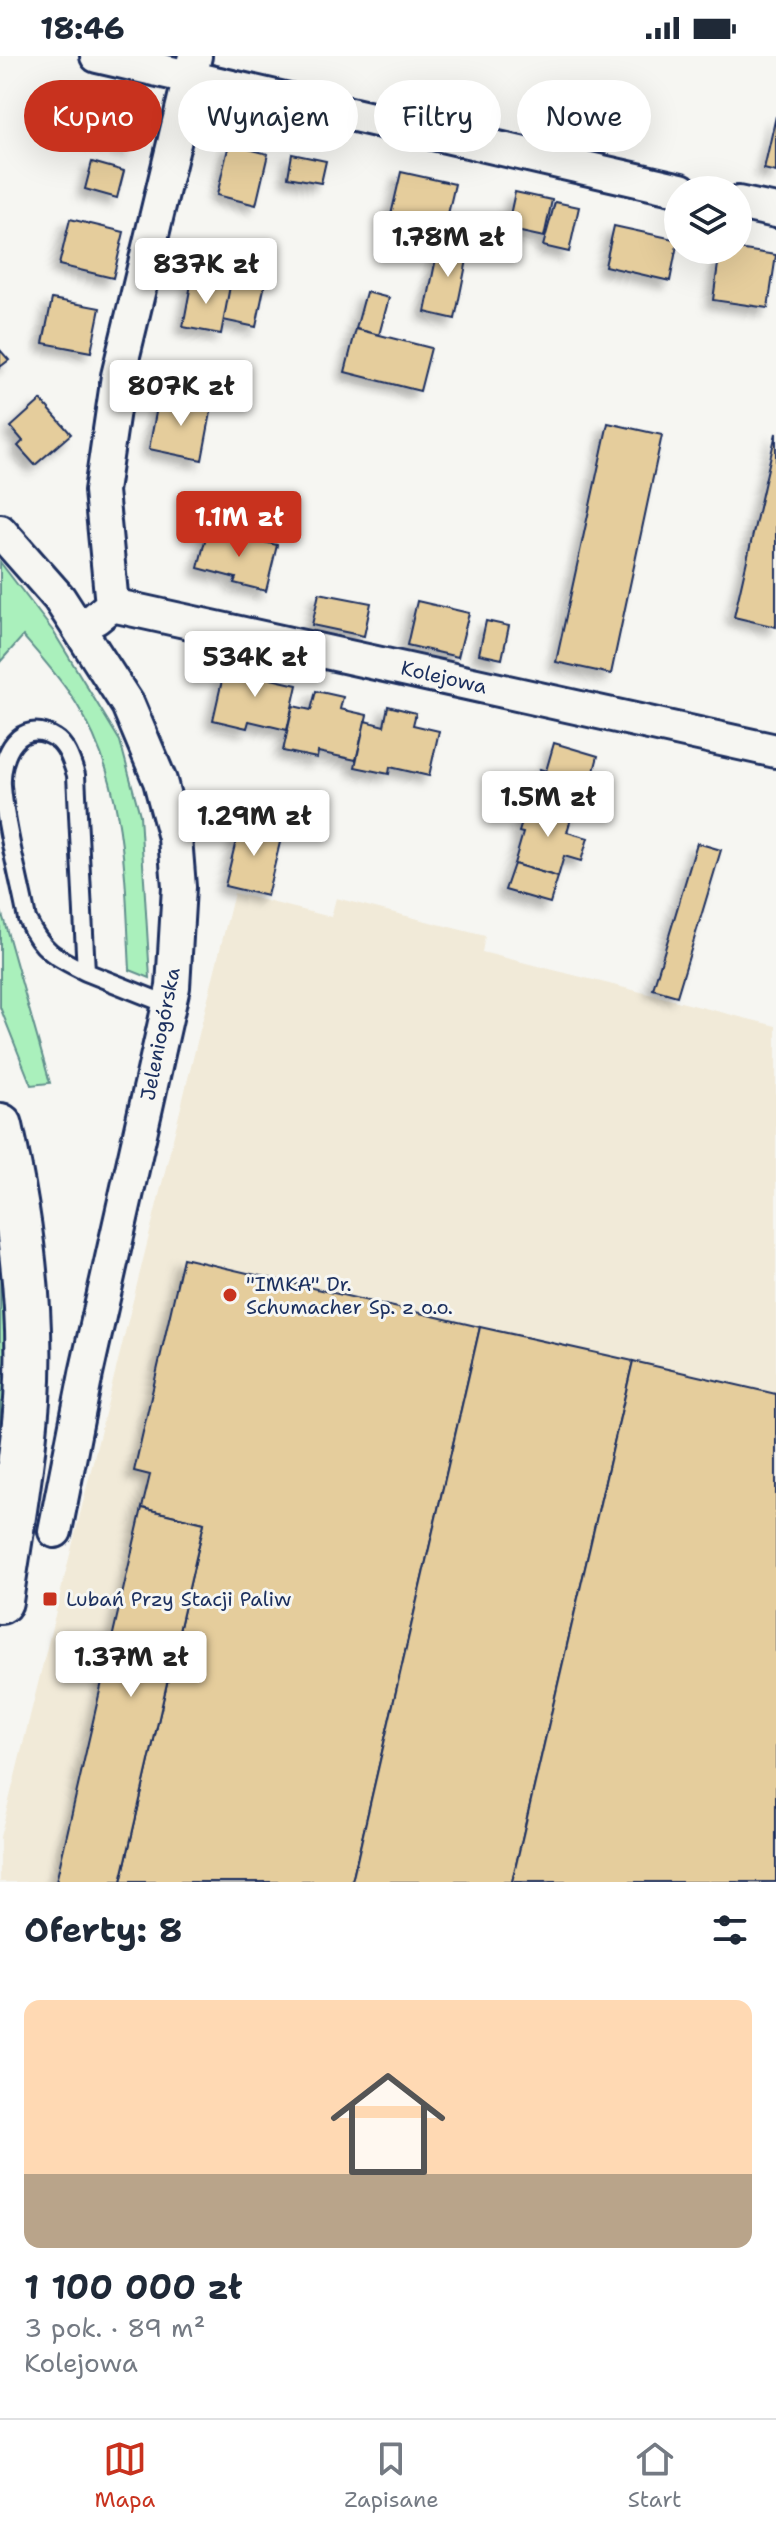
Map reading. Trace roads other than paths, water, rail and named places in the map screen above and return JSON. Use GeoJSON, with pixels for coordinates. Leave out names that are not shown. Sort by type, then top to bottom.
{"type":"FeatureCollection","features":[{"type":"Feature","properties":{"kind":"main road"},"geometry":{"type":"LineString","coordinates":[[0,1126],[15,1196],[26,1300],[27,1397],[20,1472],[0,1601]]}},
{"type":"Feature","properties":{"kind":"street"},"geometry":{"type":"LineString","coordinates":[[97,56],[192,67],[664,186]]}},
{"type":"Feature","properties":{"kind":"street"},"geometry":{"type":"LineString","coordinates":[[80,631],[112,605],[101,491],[105,462],[118,376],[192,67]]}},
{"type":"Feature","properties":{"kind":"street"},"geometry":{"type":"LineString","coordinates":[[752,206],[776,211]]}},
{"type":"Feature","properties":{"kind":"street","name":"Jeleniogórska"},"geometry":{"type":"LineString","coordinates":[[0,531],[59,598],[128,705],[160,781],[175,838],[179,887],[173,987],[86,1374],[55,1531]]}},
{"type":"Feature","properties":{"kind":"street","name":"Kolejowa"},"geometry":{"type":"LineString","coordinates":[[112,605],[776,751]]}},
{"type":"Feature","properties":{"kind":"lane"},"geometry":{"type":"LineString","coordinates":[[86,972],[76,775],[69,755],[58,739],[42,733],[27,734],[12,742],[3,759],[1,784],[27,919],[36,938],[44,949],[86,972],[169,1005]]}},
{"type":"Feature","properties":{"kind":"place","name":"\"IMKA\" Dr. Schumacher Sp. z o.o."},"geometry":{"type":"Point","coordinates":[230,1295]}},
{"type":"Feature","properties":{"kind":"place","name":"Lubań Przy Stacji Paliw"},"geometry":{"type":"Point","coordinates":[50,1599]}}]}
